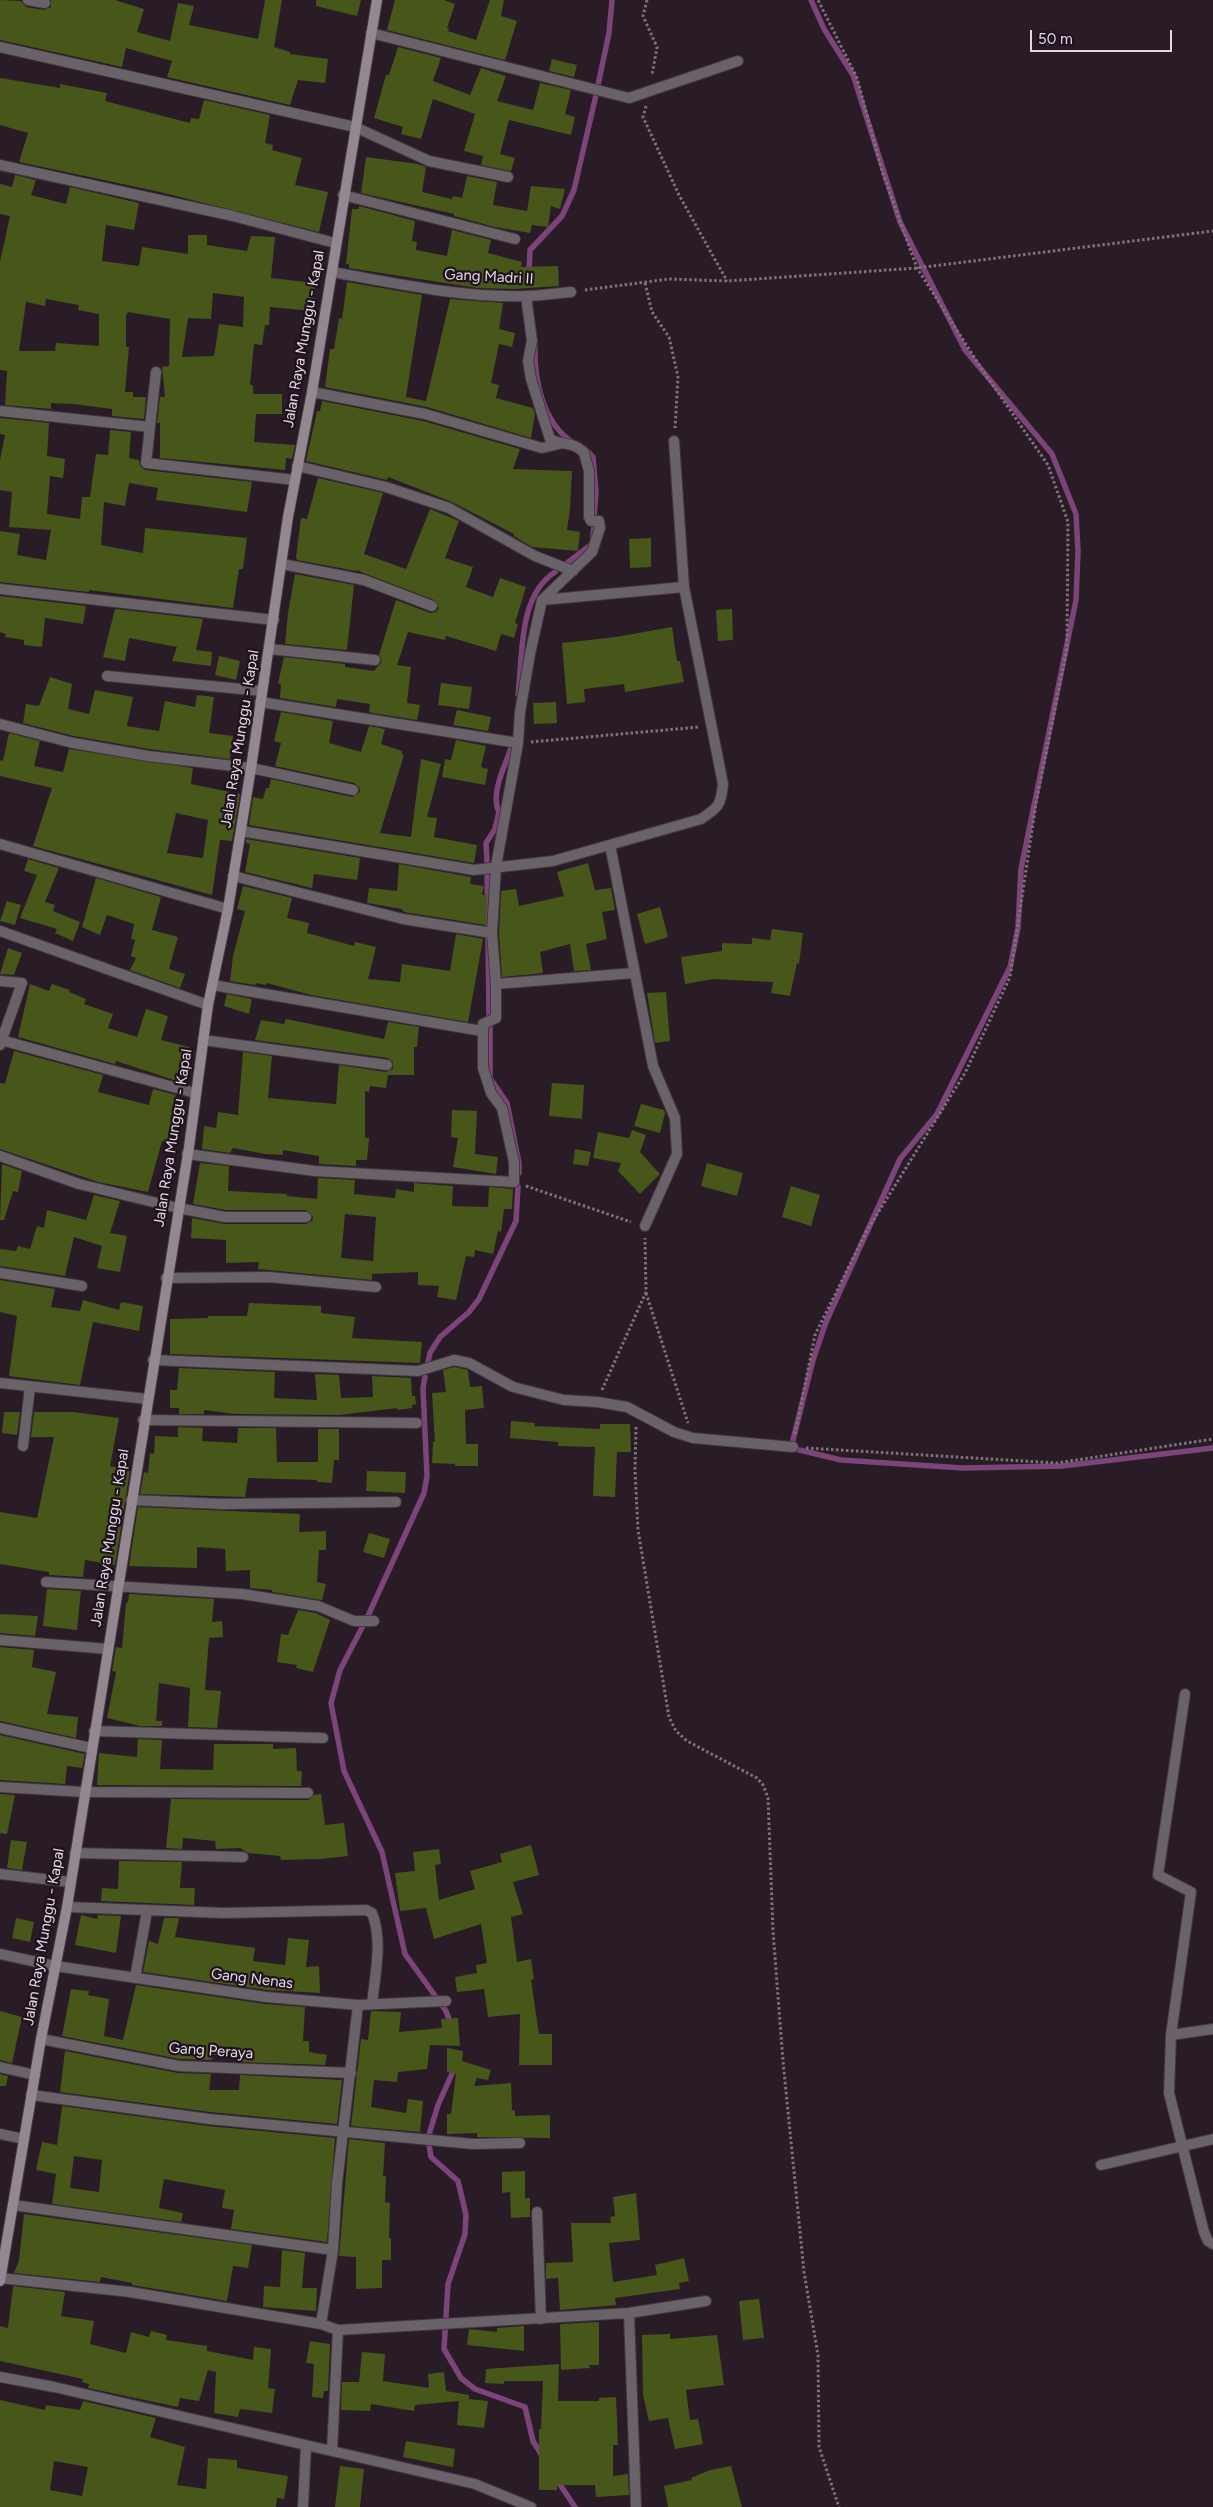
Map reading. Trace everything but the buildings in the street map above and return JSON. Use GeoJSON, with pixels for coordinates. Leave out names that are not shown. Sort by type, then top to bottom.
{"type":"FeatureCollection","features":[{"type":"Feature","properties":{"kind":"street"},"geometry":{"type":"LineString","coordinates":[[28,0],[45,3]]}},
{"type":"Feature","properties":{"kind":"street","name":"Jalan Raya Munggu - Kapal"},"geometry":{"type":"LineString","coordinates":[[0,2279],[41,2039],[67,1907],[143,1420],[188,1154],[208,1004],[228,908],[241,831],[297,466],[312,392],[343,195],[377,0]]}},
{"type":"Feature","properties":{"kind":"street"},"geometry":{"type":"LineString","coordinates":[[371,33],[630,98],[738,61]]}},
{"type":"Feature","properties":{"kind":"street"},"geometry":{"type":"LineString","coordinates":[[0,48],[355,127],[429,161],[508,177]]}},
{"type":"Feature","properties":{"kind":"street"},"geometry":{"type":"LineString","coordinates":[[0,165],[233,216],[336,243]]}},
{"type":"Feature","properties":{"kind":"street"},"geometry":{"type":"LineString","coordinates":[[343,195],[515,238]]}},
{"type":"Feature","properties":{"kind":"street","name":"Gang Madri II"},"geometry":{"type":"LineString","coordinates":[[332,272],[411,286],[492,295],[526,296],[571,292]]}},
{"type":"Feature","properties":{"kind":"street"},"geometry":{"type":"LineString","coordinates":[[526,296],[532,340],[528,361],[531,379],[550,439],[558,444]]}},
{"type":"Feature","properties":{"kind":"street"},"geometry":{"type":"LineString","coordinates":[[156,372],[146,464],[295,480]]}},
{"type":"Feature","properties":{"kind":"street"},"geometry":{"type":"LineString","coordinates":[[188,1154],[316,1171],[514,1182],[514,1162],[502,1108],[491,1093],[483,1068],[483,1024],[496,1018],[496,984],[492,933],[496,866],[518,743],[522,702],[542,600],[592,552],[600,528],[599,521],[592,521],[590,517],[589,471],[584,453],[571,444],[558,444],[542,448],[425,414],[312,392]]}},
{"type":"Feature","properties":{"kind":"street"},"geometry":{"type":"LineString","coordinates":[[0,410],[150,427]]}},
{"type":"Feature","properties":{"kind":"street"},"geometry":{"type":"LineString","coordinates":[[241,831],[474,870],[553,861],[701,819],[721,803],[724,784],[684,587],[674,441]]}},
{"type":"Feature","properties":{"kind":"street"},"geometry":{"type":"LineString","coordinates":[[297,466],[386,487],[449,508],[535,556],[573,571]]}},
{"type":"Feature","properties":{"kind":"street"},"geometry":{"type":"LineString","coordinates":[[282,564],[315,568],[364,580],[432,606]]}},
{"type":"Feature","properties":{"kind":"street"},"geometry":{"type":"LineString","coordinates":[[542,600],[684,587]]}},
{"type":"Feature","properties":{"kind":"street"},"geometry":{"type":"LineString","coordinates":[[0,589],[274,620]]}},
{"type":"Feature","properties":{"kind":"street"},"geometry":{"type":"LineString","coordinates":[[269,649],[375,660]]}},
{"type":"Feature","properties":{"kind":"street"},"geometry":{"type":"LineString","coordinates":[[107,676],[262,691]]}},
{"type":"Feature","properties":{"kind":"street"},"geometry":{"type":"LineString","coordinates":[[260,702],[518,743]]}},
{"type":"Feature","properties":{"kind":"street"},"geometry":{"type":"LineString","coordinates":[[0,724],[73,743],[251,768],[353,790]]}},
{"type":"Feature","properties":{"kind":"street"},"geometry":{"type":"LineString","coordinates":[[0,844],[228,908]]}},
{"type":"Feature","properties":{"kind":"street"},"geometry":{"type":"LineString","coordinates":[[610,845],[653,1066],[675,1118],[677,1154],[645,1226]]}},
{"type":"Feature","properties":{"kind":"street"},"geometry":{"type":"LineString","coordinates":[[233,876],[403,919],[492,933]]}},
{"type":"Feature","properties":{"kind":"street"},"geometry":{"type":"LineString","coordinates":[[0,931],[208,1004]]}},
{"type":"Feature","properties":{"kind":"street"},"geometry":{"type":"LineString","coordinates":[[496,984],[634,973]]}},
{"type":"Feature","properties":{"kind":"street"},"geometry":{"type":"LineString","coordinates":[[0,981],[22,983],[1,1042],[195,1093]]}},
{"type":"Feature","properties":{"kind":"street"},"geometry":{"type":"LineString","coordinates":[[212,985],[482,1031]]}},
{"type":"Feature","properties":{"kind":"street"},"geometry":{"type":"LineString","coordinates":[[203,1040],[387,1065]]}},
{"type":"Feature","properties":{"kind":"street"},"geometry":{"type":"LineString","coordinates":[[0,1156],[79,1184],[178,1208],[225,1217],[306,1217]]}},
{"type":"Feature","properties":{"kind":"street"},"geometry":{"type":"LineString","coordinates":[[0,1273],[82,1286]]}},
{"type":"Feature","properties":{"kind":"street"},"geometry":{"type":"LineString","coordinates":[[166,1278],[268,1277],[376,1287]]}},
{"type":"Feature","properties":{"kind":"street"},"geometry":{"type":"LineString","coordinates":[[153,1360],[418,1371],[454,1360],[469,1363],[513,1387],[564,1400],[597,1402],[627,1407],[674,1432],[693,1438],[793,1447]]}},
{"type":"Feature","properties":{"kind":"street"},"geometry":{"type":"LineString","coordinates":[[0,1383],[147,1399]]}},
{"type":"Feature","properties":{"kind":"street"},"geometry":{"type":"LineString","coordinates":[[23,1446],[30,1387]]}},
{"type":"Feature","properties":{"kind":"street"},"geometry":{"type":"LineString","coordinates":[[143,1420],[417,1424]]}},
{"type":"Feature","properties":{"kind":"street"},"geometry":{"type":"LineString","coordinates":[[131,1500],[222,1504],[396,1502]]}},
{"type":"Feature","properties":{"kind":"street"},"geometry":{"type":"LineString","coordinates":[[46,1582],[242,1594],[318,1606],[354,1621],[374,1622]]}},
{"type":"Feature","properties":{"kind":"street"},"geometry":{"type":"LineString","coordinates":[[0,1640],[108,1649]]}},
{"type":"Feature","properties":{"kind":"street"},"geometry":{"type":"LineString","coordinates":[[1186,1694],[1158,1875],[1191,1892],[1171,2035],[1169,2093],[1204,2232],[1208,2241],[1213,2244]]}},
{"type":"Feature","properties":{"kind":"street"},"geometry":{"type":"LineString","coordinates":[[0,1728],[91,1748]]}},
{"type":"Feature","properties":{"kind":"street"},"geometry":{"type":"LineString","coordinates":[[94,1731],[323,1738]]}},
{"type":"Feature","properties":{"kind":"street"},"geometry":{"type":"LineString","coordinates":[[0,1787],[84,1792],[308,1793]]}},
{"type":"Feature","properties":{"kind":"street"},"geometry":{"type":"LineString","coordinates":[[75,1853],[242,1857]]}},
{"type":"Feature","properties":{"kind":"street"},"geometry":{"type":"LineString","coordinates":[[0,1874],[70,1882]]}},
{"type":"Feature","properties":{"kind":"street"},"geometry":{"type":"LineString","coordinates":[[67,1907],[224,1913],[366,1910],[372,1913],[375,1920],[378,1945],[372,2004]]}},
{"type":"Feature","properties":{"kind":"street"},"geometry":{"type":"LineString","coordinates":[[135,1978],[147,1911]]}},
{"type":"Feature","properties":{"kind":"street","name":"Gang Nenas"},"geometry":{"type":"LineString","coordinates":[[0,1954],[55,1966],[266,1997],[358,2005],[446,2001]]}},
{"type":"Feature","properties":{"kind":"street"},"geometry":{"type":"LineString","coordinates":[[321,2324],[333,2250],[337,2183],[358,2005]]}},
{"type":"Feature","properties":{"kind":"street"},"geometry":{"type":"LineString","coordinates":[[1171,2035],[1213,2030]]}},
{"type":"Feature","properties":{"kind":"street","name":"Gang Peraya"},"geometry":{"type":"LineString","coordinates":[[41,2039],[179,2066],[351,2073]]}},
{"type":"Feature","properties":{"kind":"street"},"geometry":{"type":"LineString","coordinates":[[0,2067],[35,2076]]}},
{"type":"Feature","properties":{"kind":"street"},"geometry":{"type":"LineString","coordinates":[[31,2096],[209,2119],[473,2144],[520,2144]]}},
{"type":"Feature","properties":{"kind":"street"},"geometry":{"type":"LineString","coordinates":[[0,2134],[24,2139]]}},
{"type":"Feature","properties":{"kind":"street"},"geometry":{"type":"LineString","coordinates":[[1101,2165],[1213,2139]]}},
{"type":"Feature","properties":{"kind":"street"},"geometry":{"type":"LineString","coordinates":[[13,2205],[333,2250]]}},
{"type":"Feature","properties":{"kind":"street"},"geometry":{"type":"LineString","coordinates":[[537,2212],[540,2319]]}},
{"type":"Feature","properties":{"kind":"street"},"geometry":{"type":"LineString","coordinates":[[0,2279],[130,2292],[321,2324],[338,2330],[629,2313],[706,2301]]}},
{"type":"Feature","properties":{"kind":"street"},"geometry":{"type":"LineString","coordinates":[[629,2313],[636,2507]]}},
{"type":"Feature","properties":{"kind":"street"},"geometry":{"type":"LineString","coordinates":[[332,2451],[338,2330]]}},
{"type":"Feature","properties":{"kind":"street"},"geometry":{"type":"LineString","coordinates":[[0,2377],[54,2387],[475,2484],[531,2507]]}},
{"type":"Feature","properties":{"kind":"street"},"geometry":{"type":"LineString","coordinates":[[303,2507],[306,2445]]}},
{"type":"Feature","properties":{"kind":"path"},"geometry":{"type":"LineString","coordinates":[[647,0],[643,16],[657,47],[643,117],[679,195],[727,281]]}},
{"type":"Feature","properties":{"kind":"path"},"geometry":{"type":"LineString","coordinates":[[818,0],[858,78],[882,171],[917,268],[983,371],[1048,465],[1068,522],[1067,648],[1036,803],[1010,977],[965,1073],[866,1232],[815,1335],[793,1447],[1057,1463],[1213,1439]]}},
{"type":"Feature","properties":{"kind":"path"},"geometry":{"type":"LineString","coordinates":[[571,292],[669,279],[727,281],[917,268],[1213,231]]}},
{"type":"Feature","properties":{"kind":"path"},"geometry":{"type":"LineString","coordinates":[[645,283],[652,312],[669,337],[678,377],[674,441]]}},
{"type":"Feature","properties":{"kind":"path"},"geometry":{"type":"LineString","coordinates":[[518,743],[713,726]]}},
{"type":"Feature","properties":{"kind":"path"},"geometry":{"type":"LineString","coordinates":[[514,1182],[645,1226],[646,1292],[693,1438]]}},
{"type":"Feature","properties":{"kind":"path"},"geometry":{"type":"LineString","coordinates":[[597,1402],[646,1292]]}},
{"type":"Feature","properties":{"kind":"path"},"geometry":{"type":"LineString","coordinates":[[637,1412],[635,1470],[638,1530],[670,1717],[676,1732],[686,1741],[757,1778],[763,1785],[768,1798],[773,1931],[782,2043],[804,2272],[818,2356],[819,2447],[839,2507]]}},
{"type":"Feature","properties":{"kind":"waterway"},"geometry":{"type":"LineString","coordinates":[[598,85],[609,33],[612,0]]}},
{"type":"Feature","properties":{"kind":"waterway"},"geometry":{"type":"LineString","coordinates":[[811,0],[824,29],[853,75],[900,222],[965,350],[1052,454],[1076,514],[1078,551],[1076,600],[1021,869],[1018,928],[1010,967],[937,1114],[900,1159],[826,1322],[813,1360],[791,1448],[841,1460],[963,1468],[1062,1466],[1213,1448]]}},
{"type":"Feature","properties":{"kind":"waterway"},"geometry":{"type":"LineString","coordinates":[[529,273],[530,250],[562,216],[574,190],[596,95]]}},
{"type":"Feature","properties":{"kind":"waterway"},"geometry":{"type":"LineString","coordinates":[[535,345],[538,386],[547,412],[563,435],[574,443]]}},
{"type":"Feature","properties":{"kind":"waterway"},"geometry":{"type":"LineString","coordinates":[[584,448],[593,457],[596,493],[594,516]]}},
{"type":"Feature","properties":{"kind":"waterway"},"geometry":{"type":"LineString","coordinates":[[567,563],[592,544],[594,526]]}},
{"type":"Feature","properties":{"kind":"waterway"},"geometry":{"type":"LineString","coordinates":[[518,694],[524,627],[528,611],[534,596],[543,582],[555,572]]}},
{"type":"Feature","properties":{"kind":"waterway"},"geometry":{"type":"LineString","coordinates":[[487,862],[486,843],[495,829],[499,812],[496,797],[497,789],[511,748]]}},
{"type":"Feature","properties":{"kind":"waterway"},"geometry":{"type":"LineString","coordinates":[[487,873],[488,927]]}},
{"type":"Feature","properties":{"kind":"waterway"},"geometry":{"type":"LineString","coordinates":[[488,939],[489,1016]]}},
{"type":"Feature","properties":{"kind":"waterway"},"geometry":{"type":"LineString","coordinates":[[490,1027],[490,1078],[507,1103],[519,1163],[519,1173]]}},
{"type":"Feature","properties":{"kind":"waterway"},"geometry":{"type":"LineString","coordinates":[[428,1362],[430,1353],[440,1337],[469,1312],[479,1299],[516,1221],[518,1187]]}},
{"type":"Feature","properties":{"kind":"waterway"},"geometry":{"type":"LineString","coordinates":[[425,1377],[423,1388],[427,1476],[424,1493],[367,1618],[340,1670],[331,1703],[344,1771],[382,1852],[405,1954],[446,2011],[451,2025]]}},
{"type":"Feature","properties":{"kind":"waterway"},"geometry":{"type":"LineString","coordinates":[[455,2067],[438,2105],[428,2138],[431,2157],[458,2181],[466,2215],[465,2234],[448,2284],[444,2349],[461,2378],[475,2389],[525,2407],[533,2441],[543,2457]]}},
{"type":"Feature","properties":{"kind":"waterway"},"geometry":{"type":"LineString","coordinates":[[557,2480],[575,2507]]}}]}
